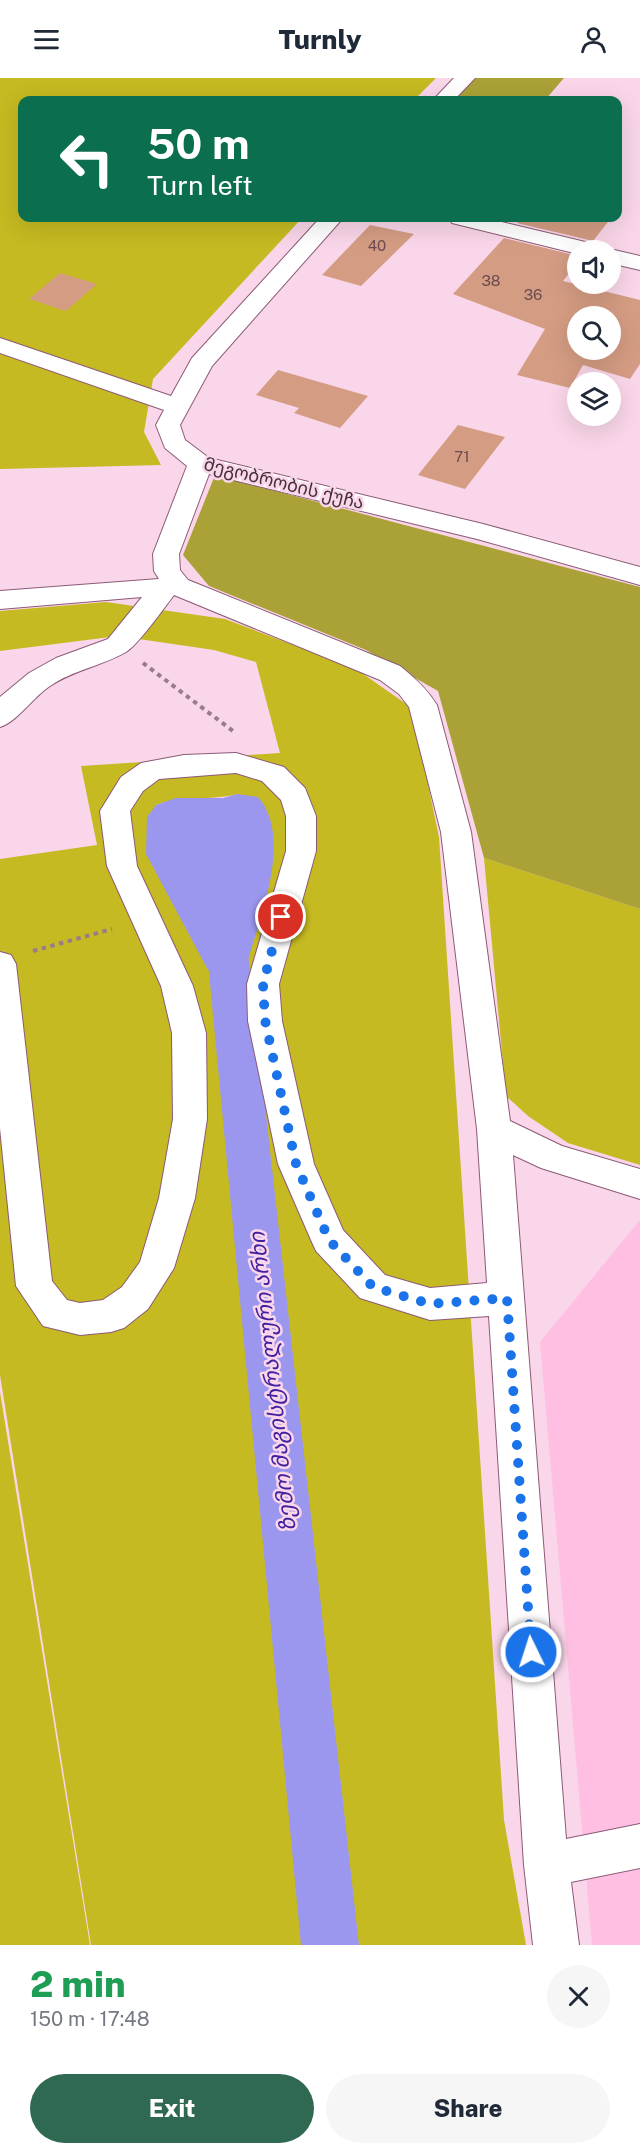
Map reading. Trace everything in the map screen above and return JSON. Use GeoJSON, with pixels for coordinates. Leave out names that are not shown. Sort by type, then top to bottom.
{"type":"FeatureCollection","features":[{"type":"Feature","properties":{"kind":"street"},"geometry":{"type":"LineString","coordinates":[[447,96],[465,78]]}},
{"type":"Feature","properties":{"kind":"street","name":"მეგობრობის ქუჩა"},"geometry":{"type":"LineString","coordinates":[[328,222],[201,363],[168,425],[174,443],[200,464],[483,532],[640,576]]}},
{"type":"Feature","properties":{"kind":"street"},"geometry":{"type":"LineString","coordinates":[[476,222],[567,244]]}},
{"type":"Feature","properties":{"kind":"street"},"geometry":{"type":"LineString","coordinates":[[621,259],[640,263]]}},
{"type":"Feature","properties":{"kind":"street"},"geometry":{"type":"LineString","coordinates":[[0,345],[178,407]]}},
{"type":"Feature","properties":{"kind":"street"},"geometry":{"type":"LineString","coordinates":[[172,587],[167,571],[166,554],[200,464]]}},
{"type":"Feature","properties":{"kind":"street"},"geometry":{"type":"LineString","coordinates":[[0,717],[10,704],[39,680],[66,664],[118,645],[172,587]]}},
{"type":"Feature","properties":{"kind":"street"},"geometry":{"type":"LineString","coordinates":[[0,600],[172,587],[390,673],[409,687],[423,705],[456,832],[494,1129],[546,1865],[556,1945]]}},
{"type":"Feature","properties":{"kind":"street"},"geometry":{"type":"LineString","coordinates":[[11,959],[34,1286],[56,1314],[80,1318],[111,1316],[135,1298],[156,1268],[177,1197],[190,1119],[189,1033],[177,986],[123,866],[115,811],[132,784],[151,770],[184,765],[236,764],[273,774],[294,796],[302,816],[301,851],[263,984],[265,1020],[296,1164],[329,1240],[373,1287],[430,1304],[507,1298]]}},
{"type":"Feature","properties":{"kind":"street"},"geometry":{"type":"LineString","coordinates":[[494,1129],[553,1158],[640,1184]]}},
{"type":"Feature","properties":{"kind":"street"},"geometry":{"type":"LineString","coordinates":[[546,1865],[640,1846]]}},
{"type":"Feature","properties":{"kind":"path"},"geometry":{"type":"LineString","coordinates":[[118,645],[246,741],[262,760],[261,770]]}},
{"type":"Feature","properties":{"kind":"path"},"geometry":{"type":"LineString","coordinates":[[11,959],[147,919]]}},
{"type":"Feature","properties":{"kind":"shaded area"},"geometry":{"type":"Polygon","coordinates":[[[0,78],[436,78],[418,96],[18,96],[18,222],[298,222],[153,379],[144,432],[161,465],[0,469],[0,78]]]}},
{"type":"Feature","properties":{"kind":"shaded area"},"geometry":{"type":"Polygon","coordinates":[[[474,78],[564,78],[548,96],[457,96],[474,78]]]}},
{"type":"Feature","properties":{"kind":"shaded area"},"geometry":{"type":"Polygon","coordinates":[[[215,475],[640,587],[640,909],[484,858],[438,691],[366,650],[209,586],[183,555],[215,475]]]}},
{"type":"Feature","properties":{"kind":"shaded area"},"geometry":{"type":"Polygon","coordinates":[[[106,602],[225,619],[356,669],[412,708],[439,837],[504,1820],[526,1945],[91,1945],[0,1375],[0,859],[97,845],[81,766],[280,753],[256,662],[214,650],[118,636],[0,651],[0,611],[106,602]],[[238,794],[176,800],[156,805],[208,969],[238,794]]]}},
{"type":"Feature","properties":{"kind":"shaded area"},"geometry":{"type":"Polygon","coordinates":[[[237,794],[258,797],[268,814],[273,834],[270,879],[246,967],[208,970],[146,854],[147,817],[156,805],[176,798],[223,798],[237,794]]]}},
{"type":"Feature","properties":{"kind":"shaded area"},"geometry":{"type":"Polygon","coordinates":[[[484,858],[640,909],[640,1165],[568,1143],[528,1116],[506,1096],[484,858]]]}},
{"type":"Feature","properties":{"kind":"shaded area"},"geometry":{"type":"Polygon","coordinates":[[[640,1220],[640,1945],[592,1945],[540,1342],[640,1220]]]}},
{"type":"Feature","properties":{"kind":"shaded area"},"geometry":{"type":"Polygon","coordinates":[[[0,1392],[90,1945],[0,1945],[0,1392]]]}},
{"type":"Feature","properties":{"kind":"building"},"geometry":{"type":"Polygon","coordinates":[[[608,222],[594,240],[517,223],[608,222]]]}},
{"type":"Feature","properties":{"kind":"building"},"geometry":{"type":"Polygon","coordinates":[[[370,225],[414,234],[361,286],[322,275],[370,225]]]}},
{"type":"Feature","properties":{"kind":"building"},"geometry":{"type":"Polygon","coordinates":[[[504,238],[567,253],[567,276],[563,281],[567,282],[567,294],[616,294],[640,300],[640,364],[630,379],[621,376],[621,372],[606,372],[583,365],[579,372],[567,372],[567,387],[517,375],[545,329],[453,294],[504,238]]]}},
{"type":"Feature","properties":{"kind":"building"},"geometry":{"type":"Polygon","coordinates":[[[60,273],[97,284],[66,311],[29,299],[60,273]]]}},
{"type":"Feature","properties":{"kind":"building"},"geometry":{"type":"Polygon","coordinates":[[[278,370],[368,396],[340,428],[294,413],[299,408],[256,395],[278,370]]]}},
{"type":"Feature","properties":{"kind":"building"},"geometry":{"type":"Polygon","coordinates":[[[458,425],[505,437],[465,489],[418,475],[458,425]]]}},
{"type":"Feature","properties":{"kind":"waterway","name":"ზემო მაგისტრალური არხი"},"geometry":{"type":"LineString","coordinates":[[223,909],[330,1945]]}},
{"type":"Feature","properties":{"kind":"route"},"geometry":{"type":"LineString","coordinates":[[281,917],[263,984],[265,1020],[296,1164],[329,1240],[373,1287],[430,1304],[507,1298],[531,1652]]}}]}
